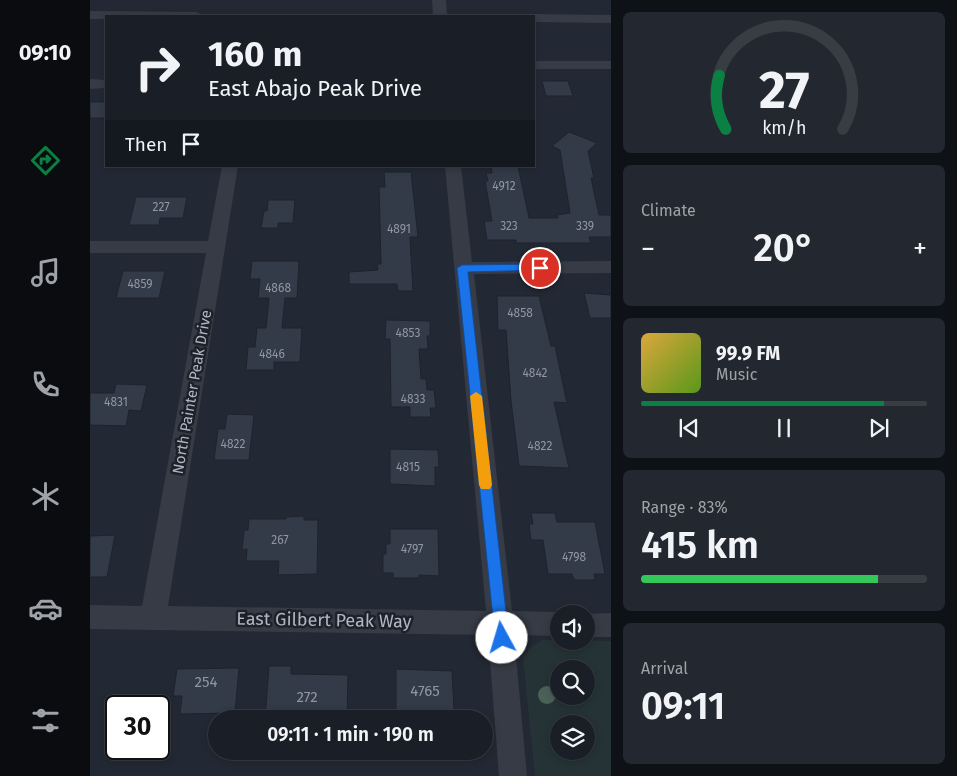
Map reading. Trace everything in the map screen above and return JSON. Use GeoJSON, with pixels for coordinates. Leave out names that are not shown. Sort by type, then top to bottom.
{"type":"FeatureCollection","features":[{"type":"Feature","properties":{"kind":"street"},"geometry":{"type":"LineString","coordinates":[[438,0],[440,15]]}},
{"type":"Feature","properties":{"kind":"street"},"geometry":{"type":"LineString","coordinates":[[90,15],[105,15]]}},
{"type":"Feature","properties":{"kind":"street"},"geometry":{"type":"LineString","coordinates":[[535,18],[611,18]]}},
{"type":"Feature","properties":{"kind":"street"},"geometry":{"type":"LineString","coordinates":[[535,65],[611,65]]}},
{"type":"Feature","properties":{"kind":"street"},"geometry":{"type":"LineString","coordinates":[[90,84],[105,84]]}},
{"type":"Feature","properties":{"kind":"street","name":"North Painter Peak Drive"},"geometry":{"type":"LineString","coordinates":[[153,617],[230,167]]}},
{"type":"Feature","properties":{"kind":"street"},"geometry":{"type":"LineString","coordinates":[[453,167],[500,624],[512,776]]}},
{"type":"Feature","properties":{"kind":"street"},"geometry":{"type":"LineString","coordinates":[[90,247],[217,248]]}},
{"type":"Feature","properties":{"kind":"street"},"geometry":{"type":"LineString","coordinates":[[462,268],[611,267]]}},
{"type":"Feature","properties":{"kind":"street","name":"East Gilbert Peak Way"},"geometry":{"type":"LineString","coordinates":[[90,617],[550,624]]}},
{"type":"Feature","properties":{"kind":"street"},"geometry":{"type":"LineString","coordinates":[[595,625],[611,625]]}},
{"type":"Feature","properties":{"kind":"shaded area"},"geometry":{"type":"Polygon","coordinates":[[[543,640],[550,640],[550,650],[595,650],[595,641],[611,641],[611,776],[535,776],[523,657],[531,647],[543,640]]]}},
{"type":"Feature","properties":{"kind":"building"},"geometry":{"type":"Polygon","coordinates":[[[542,81],[568,81],[573,96],[546,96],[542,81]]]}},
{"type":"Feature","properties":{"kind":"building"},"geometry":{"type":"Polygon","coordinates":[[[90,102],[105,102],[105,118],[90,118],[90,102]]]}},
{"type":"Feature","properties":{"kind":"building"},"geometry":{"type":"Polygon","coordinates":[[[569,132],[597,143],[588,151],[594,178],[591,178],[599,215],[611,215],[611,237],[589,237],[591,243],[516,243],[516,240],[487,240],[484,221],[492,221],[485,181],[488,181],[486,173],[492,173],[491,167],[518,167],[529,218],[558,218],[557,215],[570,213],[560,150],[552,146],[569,132]]]}},
{"type":"Feature","properties":{"kind":"building"},"geometry":{"type":"Polygon","coordinates":[[[384,172],[411,172],[418,237],[410,237],[413,291],[398,291],[397,284],[349,284],[349,272],[378,270],[377,264],[381,264],[379,187],[385,187],[384,172]]]}},
{"type":"Feature","properties":{"kind":"building"},"geometry":{"type":"Polygon","coordinates":[[[136,197],[187,197],[183,218],[160,218],[159,225],[129,225],[136,197]]]}},
{"type":"Feature","properties":{"kind":"building"},"geometry":{"type":"Polygon","coordinates":[[[268,200],[295,200],[293,223],[278,223],[278,228],[261,228],[264,211],[267,211],[268,200]]]}},
{"type":"Feature","properties":{"kind":"building"},"geometry":{"type":"Polygon","coordinates":[[[252,261],[299,261],[297,298],[285,298],[282,328],[302,328],[300,362],[274,362],[274,370],[246,370],[248,347],[255,347],[257,328],[266,328],[269,298],[258,298],[260,279],[250,279],[252,261]]]}},
{"type":"Feature","properties":{"kind":"building"},"geometry":{"type":"Polygon","coordinates":[[[123,271],[165,271],[159,298],[116,298],[123,271]]]}},
{"type":"Feature","properties":{"kind":"building"},"geometry":{"type":"Polygon","coordinates":[[[584,293],[611,295],[611,318],[590,318],[584,293]]]}},
{"type":"Feature","properties":{"kind":"building"},"geometry":{"type":"Polygon","coordinates":[[[497,296],[539,296],[551,346],[555,346],[567,403],[554,402],[569,468],[519,466],[511,401],[506,330],[498,330],[497,296]]]}},
{"type":"Feature","properties":{"kind":"building"},"geometry":{"type":"Polygon","coordinates":[[[386,320],[430,321],[430,336],[427,336],[428,349],[419,349],[421,379],[426,379],[427,390],[434,390],[436,408],[430,408],[431,417],[410,417],[410,407],[391,407],[390,339],[385,339],[386,320]]]}},
{"type":"Feature","properties":{"kind":"building"},"geometry":{"type":"Polygon","coordinates":[[[116,384],[147,385],[141,411],[129,410],[126,426],[90,425],[90,393],[114,393],[116,384]]]}},
{"type":"Feature","properties":{"kind":"building"},"geometry":{"type":"Polygon","coordinates":[[[227,414],[254,415],[249,460],[214,460],[218,429],[225,429],[227,414]]]}},
{"type":"Feature","properties":{"kind":"building"},"geometry":{"type":"Polygon","coordinates":[[[390,449],[438,450],[439,467],[435,467],[435,486],[390,484],[390,449]]]}},
{"type":"Feature","properties":{"kind":"building"},"geometry":{"type":"Polygon","coordinates":[[[531,513],[555,513],[557,522],[595,522],[605,574],[594,574],[595,580],[574,580],[572,574],[548,574],[543,540],[531,540],[529,524],[533,524],[531,513]]]}},
{"type":"Feature","properties":{"kind":"building"},"geometry":{"type":"Polygon","coordinates":[[[304,516],[304,520],[318,520],[317,574],[278,575],[279,561],[246,561],[247,549],[242,550],[244,530],[248,530],[249,519],[286,519],[286,517],[304,516]]]}},
{"type":"Feature","properties":{"kind":"building"},"geometry":{"type":"Polygon","coordinates":[[[390,529],[438,529],[439,576],[419,575],[419,578],[393,578],[393,573],[383,573],[383,554],[386,554],[386,544],[390,544],[390,529]]]}},
{"type":"Feature","properties":{"kind":"building"},"geometry":{"type":"Polygon","coordinates":[[[115,535],[107,577],[90,577],[90,536],[115,535]]]}},
{"type":"Feature","properties":{"kind":"building"},"geometry":{"type":"Polygon","coordinates":[[[269,666],[291,666],[291,674],[348,675],[347,710],[266,710],[269,666]]]}},
{"type":"Feature","properties":{"kind":"building"},"geometry":{"type":"Polygon","coordinates":[[[239,668],[235,710],[208,710],[208,713],[180,714],[182,696],[173,696],[177,669],[239,668]]]}},
{"type":"Feature","properties":{"kind":"building"},"geometry":{"type":"Polygon","coordinates":[[[396,669],[452,671],[454,710],[396,710],[396,669]]]}},
{"type":"Feature","properties":{"kind":"slow traffic"},"geometry":{"type":"LineString","coordinates":[[476,396],[486,485]]}},
{"type":"Feature","properties":{"kind":"route"},"geometry":{"type":"LineString","coordinates":[[502,638],[462,268],[540,268]]}}]}
